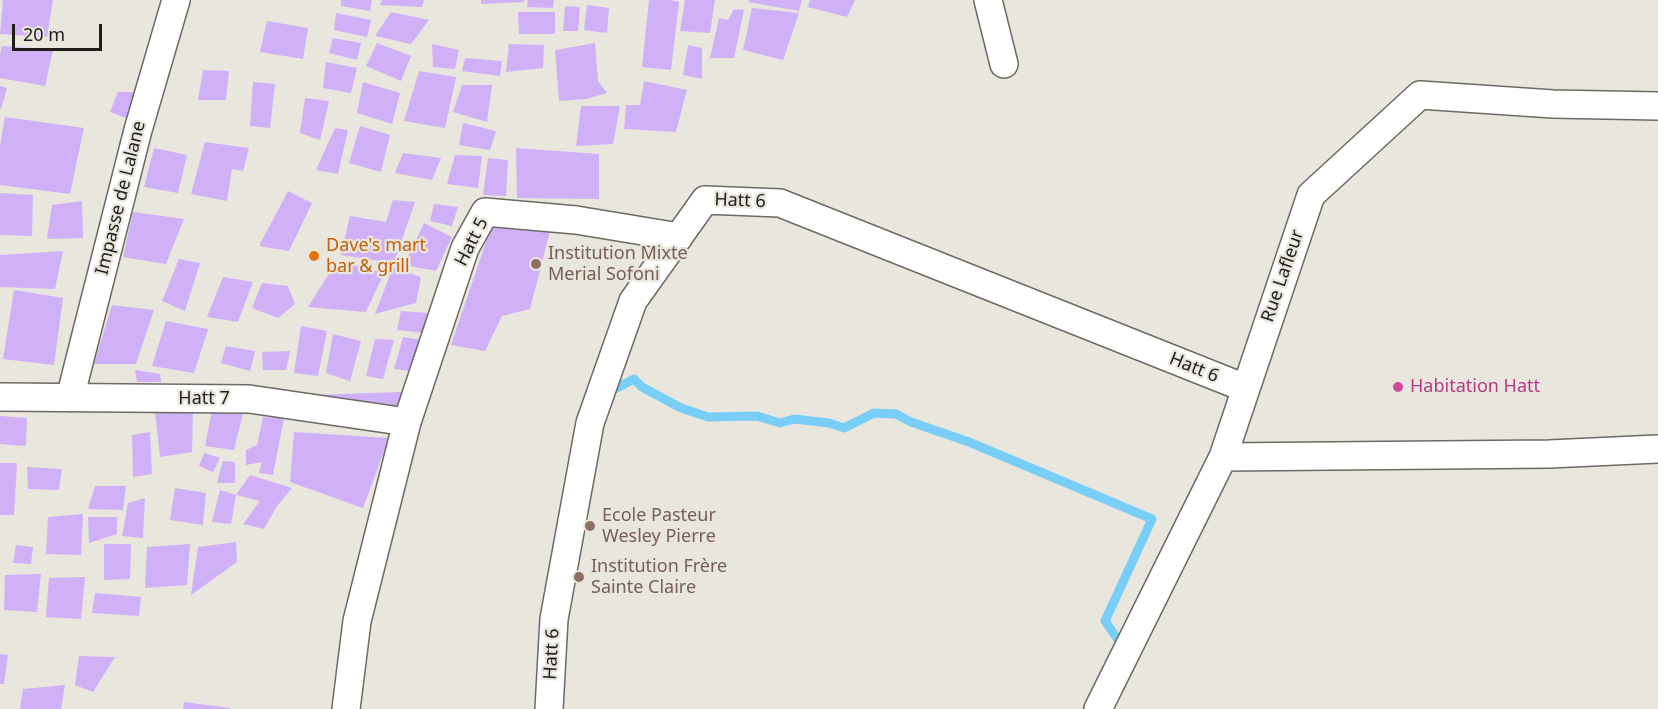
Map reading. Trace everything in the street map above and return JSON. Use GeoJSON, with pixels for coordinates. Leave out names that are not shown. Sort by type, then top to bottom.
{"type":"FeatureCollection","features":[{"type":"Feature","properties":{"kind":"street","name":"Impasse de Lalane"},"geometry":{"type":"LineString","coordinates":[[70,398],[138,130],[176,0]]}},
{"type":"Feature","properties":{"kind":"street"},"geometry":{"type":"LineString","coordinates":[[988,0],[1004,64]]}},
{"type":"Feature","properties":{"kind":"street","name":"Rue Lafleur"},"geometry":{"type":"LineString","coordinates":[[1098,709],[1222,457],[1311,195],[1420,95],[1553,104],[1658,106]]}},
{"type":"Feature","properties":{"kind":"street","name":"Hatt 6"},"geometry":{"type":"LineString","coordinates":[[549,709],[554,619],[590,423],[633,301],[705,200],[780,203],[1245,388]]}},
{"type":"Feature","properties":{"kind":"street","name":"Hatt 5"},"geometry":{"type":"LineString","coordinates":[[407,422],[465,248],[485,212],[576,220],[679,237]]}},
{"type":"Feature","properties":{"kind":"street","name":"Hatt 7"},"geometry":{"type":"LineString","coordinates":[[0,397],[249,399],[407,422]]}},
{"type":"Feature","properties":{"kind":"street"},"geometry":{"type":"LineString","coordinates":[[346,709],[357,621],[407,422]]}},
{"type":"Feature","properties":{"kind":"street"},"geometry":{"type":"LineString","coordinates":[[1222,457],[1549,454],[1658,449]]}},
{"type":"Feature","properties":{"kind":"building"},"geometry":{"type":"Polygon","coordinates":[[[3,0],[53,0],[47,37],[0,34],[3,0]]]}},
{"type":"Feature","properties":{"kind":"building"},"geometry":{"type":"Polygon","coordinates":[[[341,0],[372,0],[370,11],[341,6],[341,0]]]}},
{"type":"Feature","properties":{"kind":"building"},"geometry":{"type":"Polygon","coordinates":[[[382,0],[424,0],[422,7],[380,5],[382,0]]]}},
{"type":"Feature","properties":{"kind":"building"},"geometry":{"type":"Polygon","coordinates":[[[481,0],[524,0],[524,2],[481,4],[481,0]]]}},
{"type":"Feature","properties":{"kind":"building"},"geometry":{"type":"Polygon","coordinates":[[[528,0],[554,0],[553,8],[527,7],[528,0]]]}},
{"type":"Feature","properties":{"kind":"building"},"geometry":{"type":"Polygon","coordinates":[[[649,0],[679,2],[671,70],[642,67],[649,0]]]}},
{"type":"Feature","properties":{"kind":"building"},"geometry":{"type":"Polygon","coordinates":[[[685,0],[715,0],[710,33],[680,31],[685,0]]]}},
{"type":"Feature","properties":{"kind":"building"},"geometry":{"type":"Polygon","coordinates":[[[749,0],[802,0],[799,11],[748,2],[749,0]]]}},
{"type":"Feature","properties":{"kind":"building"},"geometry":{"type":"Polygon","coordinates":[[[810,0],[855,0],[847,17],[808,7],[810,0]]]}},
{"type":"Feature","properties":{"kind":"building"},"geometry":{"type":"Polygon","coordinates":[[[587,5],[609,8],[607,33],[584,30],[587,5]]]}},
{"type":"Feature","properties":{"kind":"building"},"geometry":{"type":"Polygon","coordinates":[[[565,6],[580,7],[578,31],[563,31],[565,6]]]}},
{"type":"Feature","properties":{"kind":"building"},"geometry":{"type":"Polygon","coordinates":[[[752,8],[799,13],[783,60],[743,50],[752,8]]]}},
{"type":"Feature","properties":{"kind":"building"},"geometry":{"type":"Polygon","coordinates":[[[734,9],[744,10],[734,58],[710,58],[719,18],[728,20],[734,9]]]}},
{"type":"Feature","properties":{"kind":"building"},"geometry":{"type":"Polygon","coordinates":[[[391,12],[429,20],[411,44],[375,36],[391,12]]]}},
{"type":"Feature","properties":{"kind":"building"},"geometry":{"type":"Polygon","coordinates":[[[518,12],[555,12],[555,34],[519,34],[518,12]]]}},
{"type":"Feature","properties":{"kind":"building"},"geometry":{"type":"Polygon","coordinates":[[[336,13],[371,20],[367,37],[334,30],[336,13]]]}},
{"type":"Feature","properties":{"kind":"building"},"geometry":{"type":"Polygon","coordinates":[[[267,21],[308,28],[303,59],[260,52],[267,21]]]}},
{"type":"Feature","properties":{"kind":"building"},"geometry":{"type":"Polygon","coordinates":[[[333,38],[361,43],[357,60],[329,53],[333,38]]]}},
{"type":"Feature","properties":{"kind":"building"},"geometry":{"type":"Polygon","coordinates":[[[377,43],[411,56],[401,81],[366,66],[377,43]]]}},
{"type":"Feature","properties":{"kind":"building"},"geometry":{"type":"Polygon","coordinates":[[[595,43],[598,81],[607,93],[586,99],[559,101],[555,50],[595,43]]]}},
{"type":"Feature","properties":{"kind":"building"},"geometry":{"type":"Polygon","coordinates":[[[432,44],[459,50],[455,69],[433,67],[432,44]]]}},
{"type":"Feature","properties":{"kind":"building"},"geometry":{"type":"Polygon","coordinates":[[[509,44],[544,45],[543,68],[506,72],[509,44]]]}},
{"type":"Feature","properties":{"kind":"building"},"geometry":{"type":"Polygon","coordinates":[[[688,45],[702,48],[702,79],[683,75],[688,45]]]}},
{"type":"Feature","properties":{"kind":"building"},"geometry":{"type":"Polygon","coordinates":[[[2,46],[53,50],[45,86],[0,78],[2,46]]]}},
{"type":"Feature","properties":{"kind":"building"},"geometry":{"type":"Polygon","coordinates":[[[465,58],[502,61],[500,76],[462,71],[465,58]]]}},
{"type":"Feature","properties":{"kind":"building"},"geometry":{"type":"Polygon","coordinates":[[[326,62],[357,68],[351,93],[323,88],[326,62]]]}},
{"type":"Feature","properties":{"kind":"building"},"geometry":{"type":"Polygon","coordinates":[[[203,70],[229,71],[226,100],[198,100],[203,70]]]}},
{"type":"Feature","properties":{"kind":"building"},"geometry":{"type":"Polygon","coordinates":[[[419,71],[456,77],[445,128],[404,121],[419,71]]]}},
{"type":"Feature","properties":{"kind":"building"},"geometry":{"type":"Polygon","coordinates":[[[644,81],[687,90],[676,132],[624,129],[626,105],[640,105],[644,81]]]}},
{"type":"Feature","properties":{"kind":"building"},"geometry":{"type":"Polygon","coordinates":[[[253,82],[275,84],[270,128],[250,126],[253,82]]]}},
{"type":"Feature","properties":{"kind":"building"},"geometry":{"type":"Polygon","coordinates":[[[363,82],[400,93],[392,124],[357,113],[363,82]]]}},
{"type":"Feature","properties":{"kind":"building"},"geometry":{"type":"Polygon","coordinates":[[[462,85],[492,85],[487,122],[453,112],[462,85]]]}},
{"type":"Feature","properties":{"kind":"building"},"geometry":{"type":"Polygon","coordinates":[[[0,86],[7,88],[1,109],[0,109],[0,86]]]}},
{"type":"Feature","properties":{"kind":"building"},"geometry":{"type":"Polygon","coordinates":[[[118,92],[141,92],[131,120],[110,112],[118,92]]]}},
{"type":"Feature","properties":{"kind":"building"},"geometry":{"type":"Polygon","coordinates":[[[305,98],[329,101],[320,140],[300,133],[305,98]]]}},
{"type":"Feature","properties":{"kind":"building"},"geometry":{"type":"Polygon","coordinates":[[[581,106],[620,106],[613,144],[576,146],[581,106]]]}},
{"type":"Feature","properties":{"kind":"building"},"geometry":{"type":"Polygon","coordinates":[[[5,117],[84,128],[70,194],[0,185],[0,146],[5,117]]]}},
{"type":"Feature","properties":{"kind":"building"},"geometry":{"type":"Polygon","coordinates":[[[463,123],[496,131],[490,150],[459,145],[463,123]]]}},
{"type":"Feature","properties":{"kind":"building"},"geometry":{"type":"Polygon","coordinates":[[[360,126],[390,135],[381,172],[349,163],[360,126]]]}},
{"type":"Feature","properties":{"kind":"building"},"geometry":{"type":"Polygon","coordinates":[[[335,128],[348,130],[338,174],[316,170],[335,128]]]}},
{"type":"Feature","properties":{"kind":"building"},"geometry":{"type":"Polygon","coordinates":[[[205,142],[249,148],[243,171],[232,169],[227,201],[191,194],[205,142]]]}},
{"type":"Feature","properties":{"kind":"building"},"geometry":{"type":"Polygon","coordinates":[[[154,148],[187,155],[178,193],[144,187],[154,148]]]}},
{"type":"Feature","properties":{"kind":"building"},"geometry":{"type":"Polygon","coordinates":[[[516,148],[599,154],[599,199],[517,198],[516,148]]]}},
{"type":"Feature","properties":{"kind":"building"},"geometry":{"type":"Polygon","coordinates":[[[403,153],[441,158],[432,180],[395,173],[403,153]]]}},
{"type":"Feature","properties":{"kind":"building"},"geometry":{"type":"Polygon","coordinates":[[[455,155],[482,156],[478,188],[447,184],[455,155]]]}},
{"type":"Feature","properties":{"kind":"building"},"geometry":{"type":"Polygon","coordinates":[[[488,158],[508,160],[506,196],[483,195],[488,158]]]}},
{"type":"Feature","properties":{"kind":"building"},"geometry":{"type":"Polygon","coordinates":[[[288,191],[312,203],[289,251],[259,246],[288,191]]]}},
{"type":"Feature","properties":{"kind":"building"},"geometry":{"type":"Polygon","coordinates":[[[0,193],[33,195],[32,236],[0,235],[0,193]]]}},
{"type":"Feature","properties":{"kind":"building"},"geometry":{"type":"Polygon","coordinates":[[[393,200],[415,202],[394,263],[341,255],[350,216],[386,222],[393,200]]]}},
{"type":"Feature","properties":{"kind":"building"},"geometry":{"type":"Polygon","coordinates":[[[82,201],[83,238],[47,239],[52,205],[82,201]]]}},
{"type":"Feature","properties":{"kind":"building"},"geometry":{"type":"Polygon","coordinates":[[[434,204],[458,207],[452,226],[430,221],[434,204]]]}},
{"type":"Feature","properties":{"kind":"building"},"geometry":{"type":"Polygon","coordinates":[[[133,212],[184,219],[166,264],[123,257],[133,212]]]}},
{"type":"Feature","properties":{"kind":"building"},"geometry":{"type":"Polygon","coordinates":[[[424,223],[452,237],[436,271],[404,265],[424,223]]]}},
{"type":"Feature","properties":{"kind":"building"},"geometry":{"type":"Polygon","coordinates":[[[491,227],[550,231],[530,309],[502,316],[485,351],[451,345],[491,227]]]}},
{"type":"Feature","properties":{"kind":"building"},"geometry":{"type":"Polygon","coordinates":[[[63,251],[55,289],[0,287],[0,255],[63,251]]]}},
{"type":"Feature","properties":{"kind":"building"},"geometry":{"type":"Polygon","coordinates":[[[179,259],[200,263],[185,311],[162,301],[179,259]]]}},
{"type":"Feature","properties":{"kind":"building"},"geometry":{"type":"Polygon","coordinates":[[[337,261],[384,273],[366,312],[308,307],[337,261]]]}},
{"type":"Feature","properties":{"kind":"building"},"geometry":{"type":"Polygon","coordinates":[[[393,267],[421,277],[416,303],[375,314],[393,267]]]}},
{"type":"Feature","properties":{"kind":"building"},"geometry":{"type":"Polygon","coordinates":[[[223,277],[253,282],[238,322],[207,317],[223,277]]]}},
{"type":"Feature","properties":{"kind":"building"},"geometry":{"type":"Polygon","coordinates":[[[262,283],[288,286],[295,304],[278,318],[252,308],[262,283]]]}},
{"type":"Feature","properties":{"kind":"building"},"geometry":{"type":"Polygon","coordinates":[[[14,290],[63,298],[54,365],[3,359],[14,290]]]}},
{"type":"Feature","properties":{"kind":"building"},"geometry":{"type":"Polygon","coordinates":[[[112,305],[154,310],[136,364],[94,364],[112,305]]]}},
{"type":"Feature","properties":{"kind":"building"},"geometry":{"type":"Polygon","coordinates":[[[401,311],[429,313],[425,333],[397,330],[401,311]]]}},
{"type":"Feature","properties":{"kind":"building"},"geometry":{"type":"Polygon","coordinates":[[[166,321],[208,329],[194,373],[152,366],[166,321]]]}},
{"type":"Feature","properties":{"kind":"building"},"geometry":{"type":"Polygon","coordinates":[[[301,326],[327,331],[318,376],[294,373],[301,326]]]}},
{"type":"Feature","properties":{"kind":"building"},"geometry":{"type":"Polygon","coordinates":[[[333,334],[361,341],[350,381],[326,373],[333,334]]]}},
{"type":"Feature","properties":{"kind":"building"},"geometry":{"type":"Polygon","coordinates":[[[403,337],[428,341],[421,372],[394,369],[403,337]]]}},
{"type":"Feature","properties":{"kind":"building"},"geometry":{"type":"Polygon","coordinates":[[[375,339],[394,340],[383,379],[366,376],[375,339]]]}},
{"type":"Feature","properties":{"kind":"building"},"geometry":{"type":"Polygon","coordinates":[[[226,346],[255,351],[250,371],[221,363],[226,346]]]}},
{"type":"Feature","properties":{"kind":"building"},"geometry":{"type":"Polygon","coordinates":[[[290,351],[286,370],[263,370],[262,352],[290,351]]]}},
{"type":"Feature","properties":{"kind":"building"},"geometry":{"type":"Polygon","coordinates":[[[135,370],[160,374],[161,382],[137,382],[135,370]]]}},
{"type":"Feature","properties":{"kind":"building"},"geometry":{"type":"Polygon","coordinates":[[[430,391],[396,433],[310,395],[430,391]]]}},
{"type":"Feature","properties":{"kind":"building"},"geometry":{"type":"Polygon","coordinates":[[[155,411],[193,412],[192,452],[160,457],[155,411]]]}},
{"type":"Feature","properties":{"kind":"building"},"geometry":{"type":"Polygon","coordinates":[[[212,411],[243,414],[234,450],[205,446],[212,411]]]}},
{"type":"Feature","properties":{"kind":"building"},"geometry":{"type":"Polygon","coordinates":[[[0,416],[27,418],[26,446],[0,444],[0,416]]]}},
{"type":"Feature","properties":{"kind":"building"},"geometry":{"type":"Polygon","coordinates":[[[263,417],[284,418],[273,475],[259,473],[262,462],[246,465],[246,450],[257,445],[263,417]]]}},
{"type":"Feature","properties":{"kind":"building"},"geometry":{"type":"Polygon","coordinates":[[[150,432],[152,474],[133,477],[132,435],[150,432]]]}},
{"type":"Feature","properties":{"kind":"building"},"geometry":{"type":"Polygon","coordinates":[[[294,432],[389,438],[363,508],[290,482],[294,432]]]}},
{"type":"Feature","properties":{"kind":"building"},"geometry":{"type":"Polygon","coordinates":[[[204,453],[220,458],[213,472],[199,466],[204,453]]]}},
{"type":"Feature","properties":{"kind":"building"},"geometry":{"type":"Polygon","coordinates":[[[223,461],[235,462],[235,483],[217,483],[223,461]]]}},
{"type":"Feature","properties":{"kind":"building"},"geometry":{"type":"Polygon","coordinates":[[[0,463],[17,463],[14,515],[0,515],[0,463]]]}},
{"type":"Feature","properties":{"kind":"building"},"geometry":{"type":"Polygon","coordinates":[[[27,467],[62,469],[59,490],[28,489],[27,467]]]}},
{"type":"Feature","properties":{"kind":"building"},"geometry":{"type":"Polygon","coordinates":[[[250,475],[292,488],[277,506],[264,529],[243,524],[260,501],[236,495],[250,475]]]}},
{"type":"Feature","properties":{"kind":"building"},"geometry":{"type":"Polygon","coordinates":[[[95,486],[126,486],[123,510],[88,509],[95,486]]]}},
{"type":"Feature","properties":{"kind":"building"},"geometry":{"type":"Polygon","coordinates":[[[175,488],[206,493],[203,525],[170,520],[175,488]]]}},
{"type":"Feature","properties":{"kind":"building"},"geometry":{"type":"Polygon","coordinates":[[[220,490],[236,495],[231,524],[212,522],[220,490]]]}},
{"type":"Feature","properties":{"kind":"building"},"geometry":{"type":"Polygon","coordinates":[[[145,498],[143,538],[122,536],[128,503],[145,498]]]}},
{"type":"Feature","properties":{"kind":"building"},"geometry":{"type":"Polygon","coordinates":[[[83,514],[81,555],[46,554],[48,517],[83,514]]]}},
{"type":"Feature","properties":{"kind":"building"},"geometry":{"type":"Polygon","coordinates":[[[88,517],[117,517],[117,534],[89,543],[88,517]]]}},
{"type":"Feature","properties":{"kind":"building"},"geometry":{"type":"Polygon","coordinates":[[[236,542],[237,562],[191,595],[198,547],[236,542]]]}},
{"type":"Feature","properties":{"kind":"building"},"geometry":{"type":"Polygon","coordinates":[[[104,544],[131,544],[130,579],[104,580],[104,544]]]}},
{"type":"Feature","properties":{"kind":"building"},"geometry":{"type":"Polygon","coordinates":[[[190,544],[187,585],[145,588],[147,547],[190,544]]]}},
{"type":"Feature","properties":{"kind":"building"},"geometry":{"type":"Polygon","coordinates":[[[16,545],[33,547],[31,564],[13,563],[16,545]]]}},
{"type":"Feature","properties":{"kind":"building"},"geometry":{"type":"Polygon","coordinates":[[[41,574],[37,612],[4,610],[5,575],[41,574]]]}},
{"type":"Feature","properties":{"kind":"building"},"geometry":{"type":"Polygon","coordinates":[[[85,577],[81,619],[46,617],[49,578],[85,577]]]}},
{"type":"Feature","properties":{"kind":"building"},"geometry":{"type":"Polygon","coordinates":[[[95,593],[141,597],[139,616],[92,613],[95,593]]]}},
{"type":"Feature","properties":{"kind":"building"},"geometry":{"type":"Polygon","coordinates":[[[0,654],[8,655],[4,684],[0,684],[0,654]]]}},
{"type":"Feature","properties":{"kind":"building"},"geometry":{"type":"Polygon","coordinates":[[[79,656],[115,657],[93,692],[75,685],[79,656]]]}},
{"type":"Feature","properties":{"kind":"building"},"geometry":{"type":"Polygon","coordinates":[[[65,685],[61,709],[20,709],[23,689],[65,685]]]}},
{"type":"Feature","properties":{"kind":"building"},"geometry":{"type":"Polygon","coordinates":[[[184,702],[230,708],[230,709],[183,709],[184,702]]]}},
{"type":"Feature","properties":{"kind":"waterway"},"geometry":{"type":"LineString","coordinates":[[607,393],[634,379],[642,387],[681,408],[708,417],[757,416],[780,423],[794,419],[829,423],[844,428],[874,413],[896,414],[1152,519],[1105,621],[1121,644],[1120,650]]}},
{"type":"Feature","properties":{"kind":"place","name":"Dave's mart bar & grill"},"geometry":{"type":"Point","coordinates":[314,256]}},
{"type":"Feature","properties":{"kind":"place","name":"Institution Mixte Merial Sofoni"},"geometry":{"type":"Point","coordinates":[536,264]}},
{"type":"Feature","properties":{"kind":"place","name":"Habitation Hatt"},"geometry":{"type":"Point","coordinates":[1398,387]}},
{"type":"Feature","properties":{"kind":"place","name":"Ecole Pasteur Wesley Pierre"},"geometry":{"type":"Point","coordinates":[590,526]}},
{"type":"Feature","properties":{"kind":"place","name":"Institution Frère Sainte Claire"},"geometry":{"type":"Point","coordinates":[579,577]}}]}
